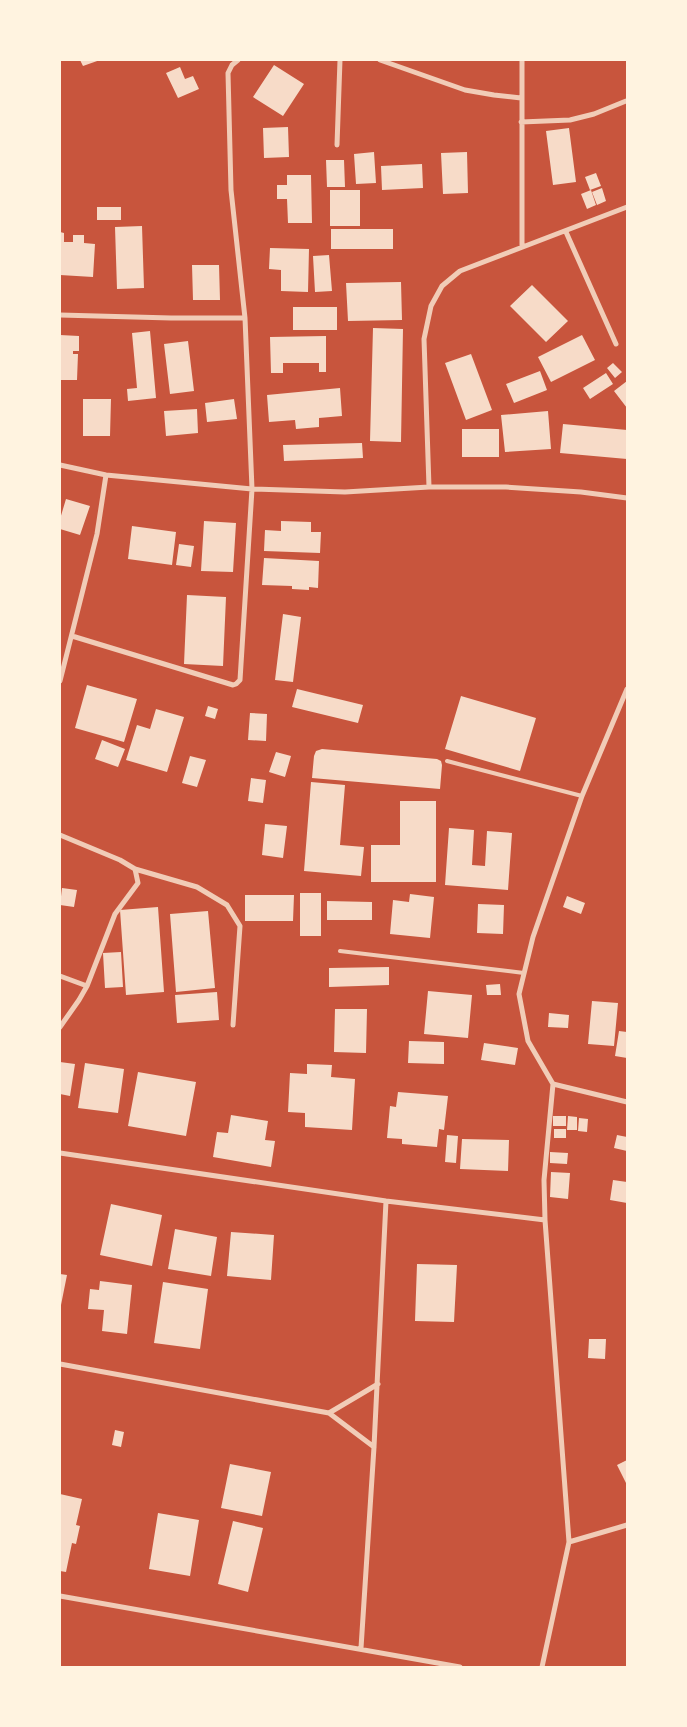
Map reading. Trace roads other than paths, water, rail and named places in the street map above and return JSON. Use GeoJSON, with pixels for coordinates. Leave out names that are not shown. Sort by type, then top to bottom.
{"type":"FeatureCollection","features":[{"type":"Feature","properties":{"kind":"street"},"geometry":{"type":"LineString","coordinates":[[72,636],[233,685],[240,680],[252,489],[245,318],[230,190],[228,73],[232,65],[238,60]]}},
{"type":"Feature","properties":{"kind":"street"},"geometry":{"type":"LineString","coordinates":[[337,145],[340,60]]}},
{"type":"Feature","properties":{"kind":"street"},"geometry":{"type":"LineString","coordinates":[[380,60],[465,90],[521,98]]}},
{"type":"Feature","properties":{"kind":"street"},"geometry":{"type":"LineString","coordinates":[[522,60],[522,248]]}},
{"type":"Feature","properties":{"kind":"street"},"geometry":{"type":"LineString","coordinates":[[521,122],[570,120],[594,114],[626,100]]}},
{"type":"Feature","properties":{"kind":"street"},"geometry":{"type":"LineString","coordinates":[[429,487],[424,339],[431,306],[442,286],[460,271],[566,232],[627,207]]}},
{"type":"Feature","properties":{"kind":"street"},"geometry":{"type":"LineString","coordinates":[[566,232],[616,344]]}},
{"type":"Feature","properties":{"kind":"street"},"geometry":{"type":"LineString","coordinates":[[60,315],[245,318]]}},
{"type":"Feature","properties":{"kind":"street"},"geometry":{"type":"LineString","coordinates":[[60,465],[106,475],[252,489],[345,492],[429,487],[506,487],[581,492],[627,498]]}},
{"type":"Feature","properties":{"kind":"street"},"geometry":{"type":"LineString","coordinates":[[60,681],[97,534],[106,475]]}},
{"type":"Feature","properties":{"kind":"street"},"geometry":{"type":"LineString","coordinates":[[542,1667],[569,1542],[545,1220],[544,1180],[553,1084],[528,1041],[519,994],[533,937],[582,796],[627,689]]}},
{"type":"Feature","properties":{"kind":"street"},"geometry":{"type":"LineString","coordinates":[[60,835],[120,860],[135,869],[197,887],[227,905],[240,926],[233,1025]]}},
{"type":"Feature","properties":{"kind":"street"},"geometry":{"type":"LineString","coordinates":[[60,1027],[87,986],[115,914],[138,883],[135,869]]}},
{"type":"Feature","properties":{"kind":"street"},"geometry":{"type":"LineString","coordinates":[[60,976],[87,986]]}},
{"type":"Feature","properties":{"kind":"street"},"geometry":{"type":"LineString","coordinates":[[553,1084],[627,1102]]}},
{"type":"Feature","properties":{"kind":"street"},"geometry":{"type":"LineString","coordinates":[[60,1153],[386,1201],[545,1220]]}},
{"type":"Feature","properties":{"kind":"street"},"geometry":{"type":"LineString","coordinates":[[361,1648],[378,1384],[386,1201]]}},
{"type":"Feature","properties":{"kind":"street"},"geometry":{"type":"LineString","coordinates":[[60,1364],[329,1413],[374,1447]]}},
{"type":"Feature","properties":{"kind":"street"},"geometry":{"type":"LineString","coordinates":[[329,1413],[378,1384]]}},
{"type":"Feature","properties":{"kind":"street"},"geometry":{"type":"LineString","coordinates":[[569,1542],[627,1525]]}},
{"type":"Feature","properties":{"kind":"street"},"geometry":{"type":"LineString","coordinates":[[60,1596],[460,1667]]}},
{"type":"Feature","properties":{"kind":"lane"},"geometry":{"type":"LineString","coordinates":[[447,761],[582,796]]}},
{"type":"Feature","properties":{"kind":"lane"},"geometry":{"type":"LineString","coordinates":[[340,951],[524,973]]}}]}
